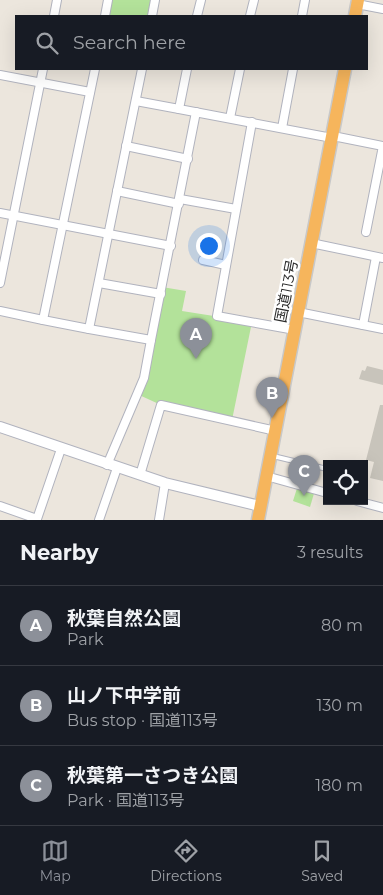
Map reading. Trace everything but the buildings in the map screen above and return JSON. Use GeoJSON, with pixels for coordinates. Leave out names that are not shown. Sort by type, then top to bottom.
{"type":"FeatureCollection","features":[{"type":"Feature","properties":{"kind":"highway","name":"国道113号"},"geometry":{"type":"LineString","coordinates":[[258,520],[345,70]]}},
{"type":"Feature","properties":{"kind":"street"},"geometry":{"type":"LineString","coordinates":[[54,15],[57,0]]}},
{"type":"Feature","properties":{"kind":"street"},"geometry":{"type":"LineString","coordinates":[[105,15],[108,0]]}},
{"type":"Feature","properties":{"kind":"street"},"geometry":{"type":"LineString","coordinates":[[152,15],[155,0]]}},
{"type":"Feature","properties":{"kind":"street"},"geometry":{"type":"LineString","coordinates":[[198,15],[201,0]]}},
{"type":"Feature","properties":{"kind":"street"},"geometry":{"type":"LineString","coordinates":[[250,15],[254,0]]}},
{"type":"Feature","properties":{"kind":"street"},"geometry":{"type":"LineString","coordinates":[[302,15],[305,0]]}},
{"type":"Feature","properties":{"kind":"street"},"geometry":{"type":"LineString","coordinates":[[357,7],[383,9]]}},
{"type":"Feature","properties":{"kind":"street"},"geometry":{"type":"LineString","coordinates":[[0,283],[43,70]]}},
{"type":"Feature","properties":{"kind":"street"},"geometry":{"type":"LineString","coordinates":[[44,320],[95,70]]}},
{"type":"Feature","properties":{"kind":"street"},"geometry":{"type":"LineString","coordinates":[[89,329],[142,70]]}},
{"type":"Feature","properties":{"kind":"street"},"geometry":{"type":"LineString","coordinates":[[179,109],[187,70]]}},
{"type":"Feature","properties":{"kind":"street"},"geometry":{"type":"LineString","coordinates":[[230,118],[240,70]]}},
{"type":"Feature","properties":{"kind":"street"},"geometry":{"type":"LineString","coordinates":[[282,128],[292,70]]}},
{"type":"Feature","properties":{"kind":"street"},"geometry":{"type":"LineString","coordinates":[[0,75],[90,92]]}},
{"type":"Feature","properties":{"kind":"street"},"geometry":{"type":"LineString","coordinates":[[136,101],[383,146],[366,232]]}},
{"type":"Feature","properties":{"kind":"street"},"geometry":{"type":"LineString","coordinates":[[98,520],[112,467],[144,378],[180,202],[196,112]]}},
{"type":"Feature","properties":{"kind":"street"},"geometry":{"type":"LineString","coordinates":[[252,122],[217,316],[295,330]]}},
{"type":"Feature","properties":{"kind":"street"},"geometry":{"type":"LineString","coordinates":[[126,146],[188,159]]}},
{"type":"Feature","properties":{"kind":"street"},"geometry":{"type":"LineString","coordinates":[[117,191],[236,209]]}},
{"type":"Feature","properties":{"kind":"street"},"geometry":{"type":"LineString","coordinates":[[0,213],[170,246]]}},
{"type":"Feature","properties":{"kind":"street"},"geometry":{"type":"LineString","coordinates":[[311,243],[379,258],[363,325]]}},
{"type":"Feature","properties":{"kind":"street"},"geometry":{"type":"LineString","coordinates":[[203,260],[226,265]]}},
{"type":"Feature","properties":{"kind":"street"},"geometry":{"type":"LineString","coordinates":[[99,283],[160,294]]}},
{"type":"Feature","properties":{"kind":"street"},"geometry":{"type":"LineString","coordinates":[[0,311],[152,340]]}},
{"type":"Feature","properties":{"kind":"street"},"geometry":{"type":"LineString","coordinates":[[298,312],[383,329]]}},
{"type":"Feature","properties":{"kind":"street"},"geometry":{"type":"LineString","coordinates":[[140,475],[161,405],[276,431]]}},
{"type":"Feature","properties":{"kind":"street"},"geometry":{"type":"LineString","coordinates":[[0,427],[112,467],[165,483],[260,506]]}},
{"type":"Feature","properties":{"kind":"street"},"geometry":{"type":"LineString","coordinates":[[0,506],[37,520],[61,449]]}},
{"type":"Feature","properties":{"kind":"street"},"geometry":{"type":"LineString","coordinates":[[266,476],[323,492]]}},
{"type":"Feature","properties":{"kind":"street"},"geometry":{"type":"LineString","coordinates":[[159,520],[165,483]]}},
{"type":"Feature","properties":{"kind":"street"},"geometry":{"type":"LineString","coordinates":[[368,504],[383,508]]}},
{"type":"Feature","properties":{"kind":"lane"},"geometry":{"type":"LineString","coordinates":[[271,455],[323,468]]}},
{"type":"Feature","properties":{"kind":"green space"},"geometry":{"type":"Polygon","coordinates":[[[108,0],[155,0],[152,15],[105,15],[108,0]]]}},
{"type":"Feature","properties":{"kind":"green space"},"geometry":{"type":"Polygon","coordinates":[[[162,287],[186,291],[182,311],[252,322],[232,420],[161,405],[137,394],[162,287]]]}},
{"type":"Feature","properties":{"kind":"green space"},"geometry":{"type":"Polygon","coordinates":[[[298,485],[315,490],[310,507],[293,501],[298,485]]]}},
{"type":"Feature","properties":{"kind":"place","name":"秋葉自然公園"},"geometry":{"type":"Point","coordinates":[196,359]}},
{"type":"Feature","properties":{"kind":"place","name":"山ノ下中学前"},"geometry":{"type":"Point","coordinates":[272,418]}},
{"type":"Feature","properties":{"kind":"place","name":"秋葉第一さつき公園"},"geometry":{"type":"Point","coordinates":[304,496]}}]}
